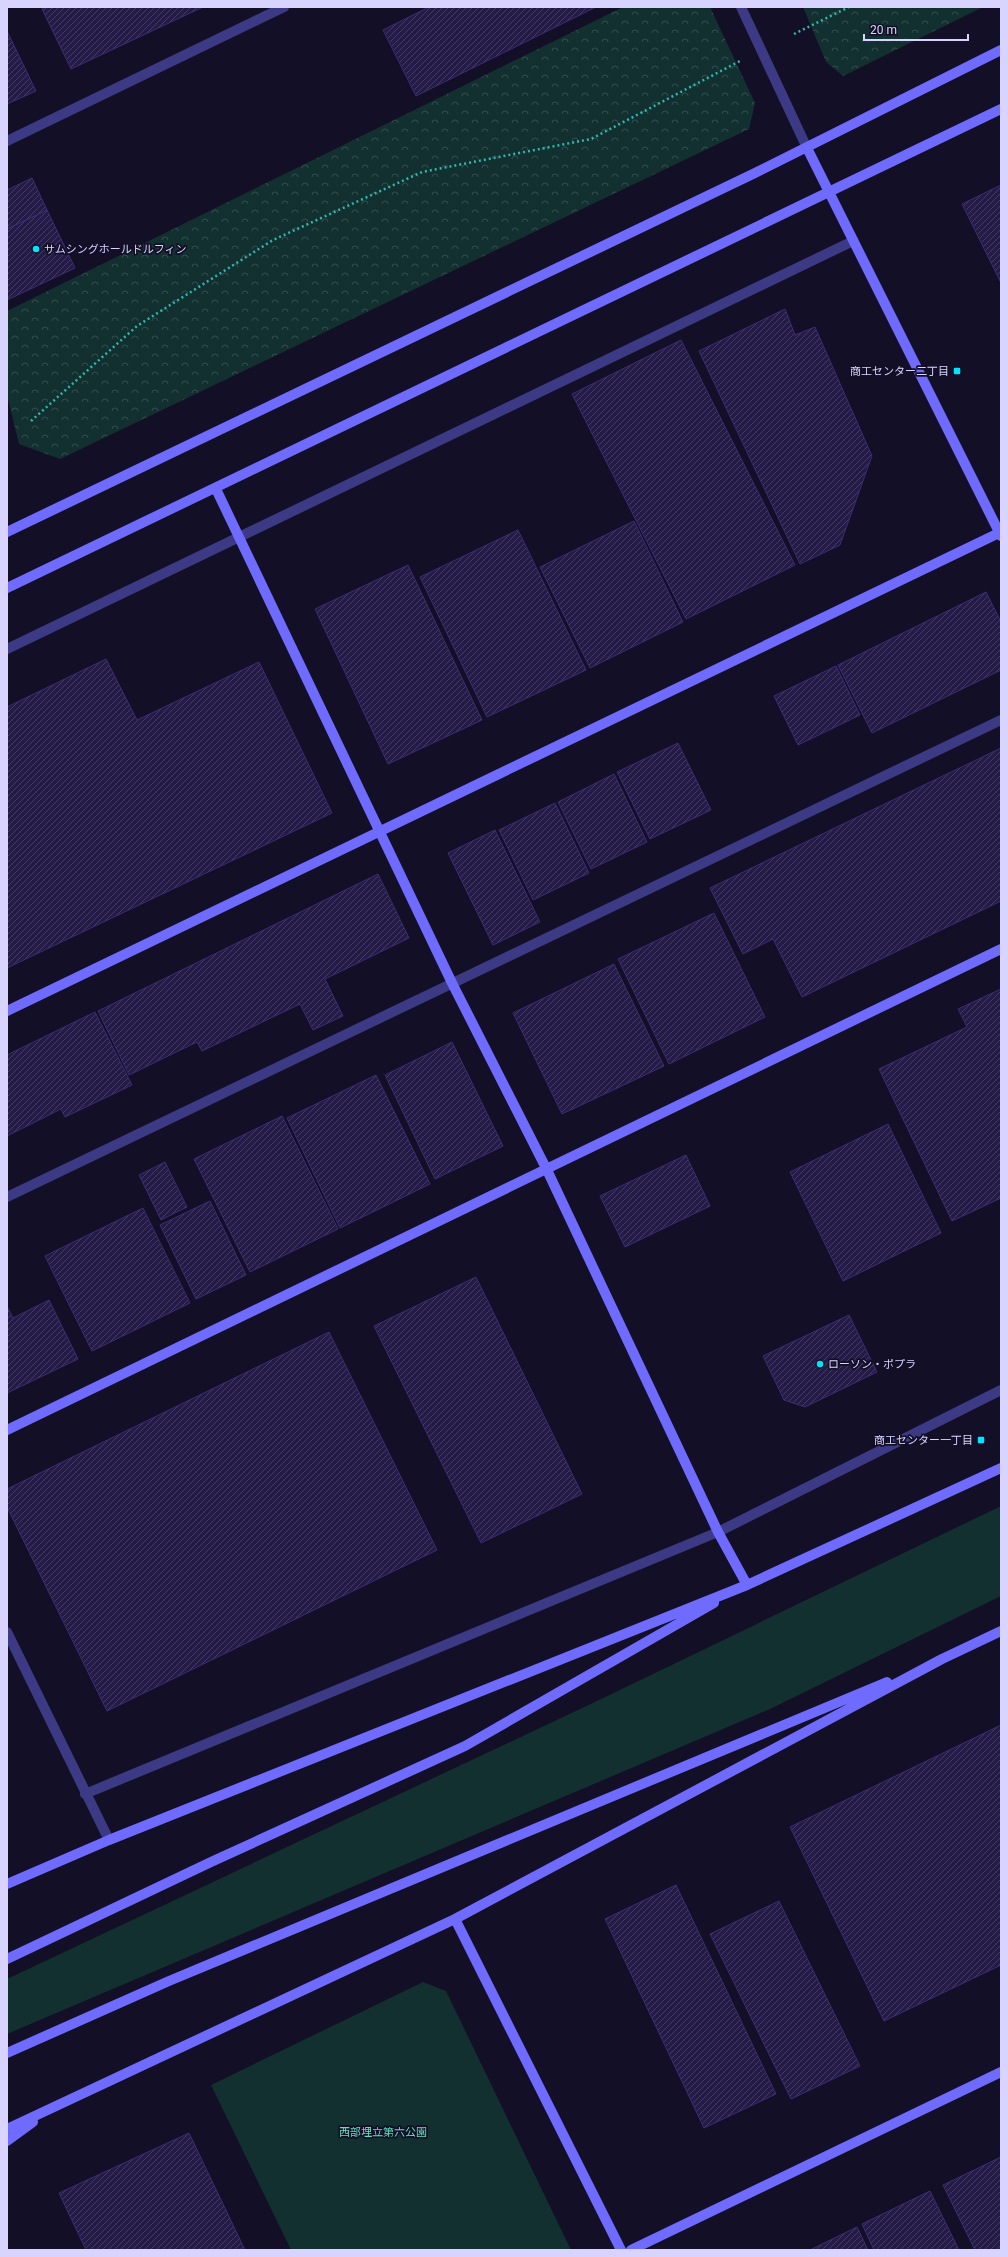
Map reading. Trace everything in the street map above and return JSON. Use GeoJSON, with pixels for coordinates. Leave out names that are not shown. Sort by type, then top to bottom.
{"type":"FeatureCollection","features":[{"type":"Feature","properties":{"kind":"street"},"geometry":{"type":"LineString","coordinates":[[7,141],[284,7]]}},
{"type":"Feature","properties":{"kind":"street"},"geometry":{"type":"LineString","coordinates":[[7,1011],[381,833],[1000,533],[807,148],[741,7]]}},
{"type":"Feature","properties":{"kind":"street"},"geometry":{"type":"LineString","coordinates":[[7,532],[807,148],[1001,50]]}},
{"type":"Feature","properties":{"kind":"street"},"geometry":{"type":"LineString","coordinates":[[7,588],[216,489],[1001,109]]}},
{"type":"Feature","properties":{"kind":"street"},"geometry":{"type":"LineString","coordinates":[[7,649],[853,241]]}},
{"type":"Feature","properties":{"kind":"street"},"geometry":{"type":"LineString","coordinates":[[216,489],[240,536],[452,983],[547,1170],[718,1532],[747,1584]]}},
{"type":"Feature","properties":{"kind":"street"},"geometry":{"type":"LineString","coordinates":[[7,1197],[1001,720]]}},
{"type":"Feature","properties":{"kind":"street"},"geometry":{"type":"LineString","coordinates":[[7,1430],[1001,949]]}},
{"type":"Feature","properties":{"kind":"street"},"geometry":{"type":"LineString","coordinates":[[85,1794],[718,1532],[1001,1390]]}},
{"type":"Feature","properties":{"kind":"street"},"geometry":{"type":"LineString","coordinates":[[7,1883],[109,1840],[747,1584],[1001,1468]]}},
{"type":"Feature","properties":{"kind":"street"},"geometry":{"type":"LineString","coordinates":[[7,1959],[211,1862],[466,1746],[747,1584]]}},
{"type":"Feature","properties":{"kind":"street"},"geometry":{"type":"LineString","coordinates":[[7,2129],[455,1919],[942,1659],[1001,1631]]}},
{"type":"Feature","properties":{"kind":"street"},"geometry":{"type":"LineString","coordinates":[[7,1632],[85,1794],[109,1840]]}},
{"type":"Feature","properties":{"kind":"street"},"geometry":{"type":"LineString","coordinates":[[7,2053],[176,1978],[942,1659]]}},
{"type":"Feature","properties":{"kind":"street"},"geometry":{"type":"LineString","coordinates":[[455,1919],[621,2250]]}},
{"type":"Feature","properties":{"kind":"street"},"geometry":{"type":"LineString","coordinates":[[631,2250],[1001,2072]]}},
{"type":"Feature","properties":{"kind":"street"},"geometry":{"type":"LineString","coordinates":[[7,2140],[58,2105]]}},
{"type":"Feature","properties":{"kind":"path"},"geometry":{"type":"LineString","coordinates":[[794,34],[849,7]]}},
{"type":"Feature","properties":{"kind":"path"},"geometry":{"type":"LineString","coordinates":[[31,421],[138,326],[273,240],[422,172],[591,139],[743,60]]}},
{"type":"Feature","properties":{"kind":"green space"},"geometry":{"type":"Polygon","coordinates":[[[623,7],[710,7],[755,103],[749,129],[60,459],[19,444],[7,395],[7,311],[623,7]]]}},
{"type":"Feature","properties":{"kind":"green space"},"geometry":{"type":"Polygon","coordinates":[[[803,7],[983,7],[843,76],[826,62],[803,7]]]}},
{"type":"Feature","properties":{"kind":"green space"},"geometry":{"type":"Polygon","coordinates":[[[1001,1506],[1001,1596],[770,1709],[7,2034],[7,1979],[597,1701],[1001,1506]]]}},
{"type":"Feature","properties":{"kind":"green space","name":"西部埋立第六公園"},"geometry":{"type":"Polygon","coordinates":[[[423,1982],[446,1991],[571,2250],[291,2250],[211,2085],[423,1982]]]}},
{"type":"Feature","properties":{"kind":"building"},"geometry":{"type":"Polygon","coordinates":[[[46,7],[203,7],[71,69],[42,9],[46,7]]]}},
{"type":"Feature","properties":{"kind":"building"},"geometry":{"type":"Polygon","coordinates":[[[429,7],[596,7],[416,96],[383,30],[429,7]]]}},
{"type":"Feature","properties":{"kind":"building"},"geometry":{"type":"Polygon","coordinates":[[[7,31],[36,91],[7,104],[7,31]]]}},
{"type":"Feature","properties":{"kind":"building"},"geometry":{"type":"Polygon","coordinates":[[[32,178],[47,210],[7,229],[7,190],[32,178]]]}},
{"type":"Feature","properties":{"kind":"building"},"geometry":{"type":"Polygon","coordinates":[[[1001,185],[1001,283],[962,204],[1001,185]]]}},
{"type":"Feature","properties":{"kind":"building","name":"サムシングホールドルフィン"},"geometry":{"type":"Polygon","coordinates":[[[47,210],[75,268],[7,300],[7,229],[47,210]]]}},
{"type":"Feature","properties":{"kind":"building"},"geometry":{"type":"Polygon","coordinates":[[[785,309],[795,335],[815,327],[872,456],[840,545],[800,564],[699,351],[785,309]]]}},
{"type":"Feature","properties":{"kind":"building"},"geometry":{"type":"Polygon","coordinates":[[[681,340],[795,565],[686,619],[572,394],[681,340]]]}},
{"type":"Feature","properties":{"kind":"building"},"geometry":{"type":"Polygon","coordinates":[[[634,521],[683,622],[590,668],[540,567],[634,521]]]}},
{"type":"Feature","properties":{"kind":"building"},"geometry":{"type":"Polygon","coordinates":[[[518,530],[586,670],[487,717],[420,577],[518,530]]]}},
{"type":"Feature","properties":{"kind":"building"},"geometry":{"type":"Polygon","coordinates":[[[408,565],[482,720],[388,764],[315,609],[408,565]]]}},
{"type":"Feature","properties":{"kind":"building"},"geometry":{"type":"Polygon","coordinates":[[[986,592],[1001,622],[1001,670],[872,733],[838,665],[986,592]]]}},
{"type":"Feature","properties":{"kind":"building"},"geometry":{"type":"Polygon","coordinates":[[[106,659],[137,720],[259,662],[332,813],[7,968],[7,707],[106,659]]]}},
{"type":"Feature","properties":{"kind":"building"},"geometry":{"type":"Polygon","coordinates":[[[836,666],[860,715],[798,745],[774,696],[836,666]]]}},
{"type":"Feature","properties":{"kind":"building"},"geometry":{"type":"Polygon","coordinates":[[[678,743],[711,810],[650,839],[617,772],[678,743]]]}},
{"type":"Feature","properties":{"kind":"building"},"geometry":{"type":"Polygon","coordinates":[[[1001,748],[1001,901],[802,997],[773,939],[743,954],[710,888],[1001,748]]]}},
{"type":"Feature","properties":{"kind":"building"},"geometry":{"type":"Polygon","coordinates":[[[614,774],[647,842],[591,869],[558,802],[614,774]]]}},
{"type":"Feature","properties":{"kind":"building"},"geometry":{"type":"Polygon","coordinates":[[[555,803],[589,873],[533,900],[499,830],[555,803]]]}},
{"type":"Feature","properties":{"kind":"building"},"geometry":{"type":"Polygon","coordinates":[[[495,830],[540,922],[493,945],[448,853],[495,830]]]}},
{"type":"Feature","properties":{"kind":"building"},"geometry":{"type":"Polygon","coordinates":[[[378,874],[409,938],[325,979],[343,1016],[313,1030],[300,1004],[202,1051],[197,1042],[129,1075],[98,1011],[378,874]]]}},
{"type":"Feature","properties":{"kind":"building"},"geometry":{"type":"Polygon","coordinates":[[[714,913],[765,1017],[669,1064],[618,959],[714,913]]]}},
{"type":"Feature","properties":{"kind":"building"},"geometry":{"type":"Polygon","coordinates":[[[614,964],[664,1066],[562,1114],[513,1013],[614,964]]]}},
{"type":"Feature","properties":{"kind":"building"},"geometry":{"type":"Polygon","coordinates":[[[1001,989],[1001,1198],[952,1221],[879,1069],[967,1027],[958,1009],[1001,989]]]}},
{"type":"Feature","properties":{"kind":"building"},"geometry":{"type":"Polygon","coordinates":[[[95,1012],[132,1085],[65,1117],[61,1109],[7,1136],[7,1055],[95,1012]]]}},
{"type":"Feature","properties":{"kind":"building"},"geometry":{"type":"Polygon","coordinates":[[[452,1042],[503,1146],[435,1179],[385,1075],[452,1042]]]}},
{"type":"Feature","properties":{"kind":"building"},"geometry":{"type":"Polygon","coordinates":[[[376,1075],[430,1184],[340,1228],[287,1118],[376,1075]]]}},
{"type":"Feature","properties":{"kind":"building"},"geometry":{"type":"Polygon","coordinates":[[[282,1116],[338,1229],[250,1272],[194,1159],[282,1116]]]}},
{"type":"Feature","properties":{"kind":"building"},"geometry":{"type":"Polygon","coordinates":[[[888,1124],[941,1233],[843,1281],[790,1172],[888,1124]]]}},
{"type":"Feature","properties":{"kind":"building"},"geometry":{"type":"Polygon","coordinates":[[[686,1155],[710,1206],[625,1247],[600,1196],[686,1155]]]}},
{"type":"Feature","properties":{"kind":"building"},"geometry":{"type":"Polygon","coordinates":[[[165,1162],[187,1207],[161,1220],[139,1175],[165,1162]]]}},
{"type":"Feature","properties":{"kind":"building"},"geometry":{"type":"Polygon","coordinates":[[[210,1201],[246,1275],[196,1299],[160,1225],[210,1201]]]}},
{"type":"Feature","properties":{"kind":"building"},"geometry":{"type":"Polygon","coordinates":[[[143,1208],[190,1303],[92,1351],[45,1256],[143,1208]]]}},
{"type":"Feature","properties":{"kind":"building"},"geometry":{"type":"Polygon","coordinates":[[[476,1277],[582,1494],[481,1543],[374,1326],[476,1277]]]}},
{"type":"Feature","properties":{"kind":"building"},"geometry":{"type":"Polygon","coordinates":[[[49,1300],[78,1359],[7,1393],[7,1306],[13,1318],[49,1300]]]}},
{"type":"Feature","properties":{"kind":"building","name":"ローソン・ポプラ"},"geometry":{"type":"Polygon","coordinates":[[[849,1315],[877,1372],[805,1407],[784,1400],[763,1356],[849,1315]]]}},
{"type":"Feature","properties":{"kind":"building"},"geometry":{"type":"Polygon","coordinates":[[[329,1332],[437,1550],[107,1711],[7,1507],[7,1489],[329,1332]]]}},
{"type":"Feature","properties":{"kind":"building"},"geometry":{"type":"Polygon","coordinates":[[[1001,1725],[1001,1965],[884,2021],[790,1827],[1001,1725]]]}},
{"type":"Feature","properties":{"kind":"building"},"geometry":{"type":"Polygon","coordinates":[[[676,1885],[776,2094],[704,2128],[605,1919],[676,1885]]]}},
{"type":"Feature","properties":{"kind":"building"},"geometry":{"type":"Polygon","coordinates":[[[779,1901],[860,2066],[791,2099],[710,1934],[779,1901]]]}},
{"type":"Feature","properties":{"kind":"building"},"geometry":{"type":"Polygon","coordinates":[[[189,2133],[245,2250],[86,2250],[59,2193],[189,2133]]]}},
{"type":"Feature","properties":{"kind":"building"},"geometry":{"type":"Polygon","coordinates":[[[1001,2157],[1001,2250],[975,2250],[943,2185],[1001,2157]]]}},
{"type":"Feature","properties":{"kind":"building"},"geometry":{"type":"Polygon","coordinates":[[[930,2191],[959,2250],[874,2250],[862,2224],[930,2191]]]}},
{"type":"Feature","properties":{"kind":"building"},"geometry":{"type":"Polygon","coordinates":[[[857,2227],[868,2250],[810,2250],[857,2227]]]}},
{"type":"Feature","properties":{"kind":"place","name":"サムシングホールドルフィン"},"geometry":{"type":"Point","coordinates":[36,249]}},
{"type":"Feature","properties":{"kind":"place","name":"商工センター二丁目"},"geometry":{"type":"Point","coordinates":[957,371]}},
{"type":"Feature","properties":{"kind":"place","name":"ローソン・ポプラ"},"geometry":{"type":"Point","coordinates":[820,1364]}},
{"type":"Feature","properties":{"kind":"place","name":"商工センター一丁目"},"geometry":{"type":"Point","coordinates":[981,1440]}}]}
